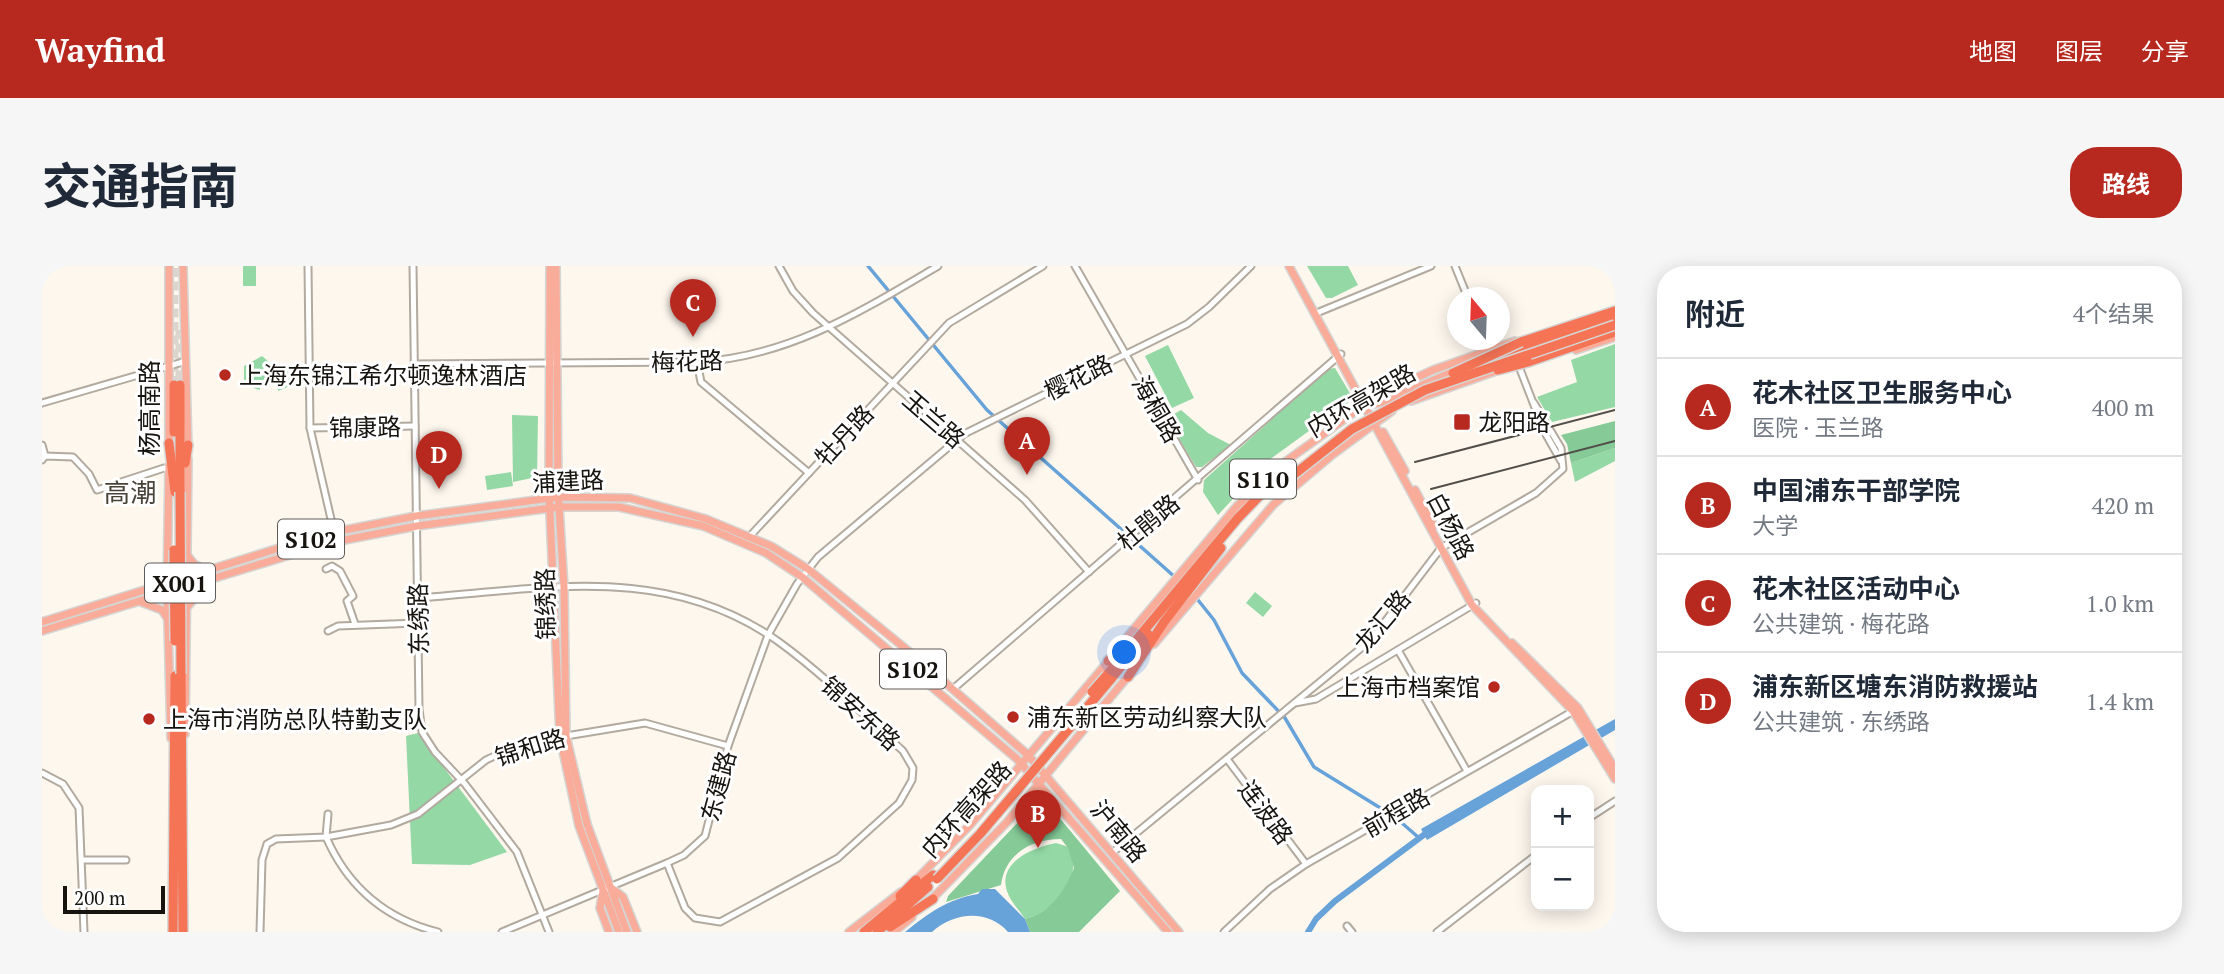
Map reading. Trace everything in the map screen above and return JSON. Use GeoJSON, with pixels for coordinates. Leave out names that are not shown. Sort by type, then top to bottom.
{"type":"FeatureCollection","features":[{"type":"Feature","properties":{"kind":"highway"},"geometry":{"type":"LineString","coordinates":[[1473,366],[1507,348],[1615,309]]}},
{"type":"Feature","properties":{"kind":"highway","name":"内环高架路"},"geometry":{"type":"LineString","coordinates":[[1189,582],[1195,570],[1310,451],[1394,398],[1473,366],[1615,318]]}},
{"type":"Feature","properties":{"kind":"highway","name":"内环高架路"},"geometry":{"type":"LineString","coordinates":[[877,932],[980,834],[1189,582],[1276,484],[1352,429],[1425,390],[1615,326]]}},
{"type":"Feature","properties":{"kind":"highway"},"geometry":{"type":"LineString","coordinates":[[1458,378],[1516,365],[1615,335]]}},
{"type":"Feature","properties":{"kind":"highway","name":"杨高南路"},"geometry":{"type":"LineString","coordinates":[[177,385],[178,760],[183,932]]}},
{"type":"Feature","properties":{"kind":"highway"},"geometry":{"type":"LineString","coordinates":[[169,443],[178,492]]}},
{"type":"Feature","properties":{"kind":"highway"},"geometry":{"type":"LineString","coordinates":[[178,492],[188,445]]}},
{"type":"Feature","properties":{"kind":"highway"},"geometry":{"type":"LineString","coordinates":[[1108,661],[1180,593]]}},
{"type":"Feature","properties":{"kind":"highway"},"geometry":{"type":"LineString","coordinates":[[1128,677],[1180,593]]}},
{"type":"Feature","properties":{"kind":"highway","name":"杨高南路"},"geometry":{"type":"LineString","coordinates":[[173,932],[178,760]]}},
{"type":"Feature","properties":{"kind":"highway","name":"内环高架路"},"geometry":{"type":"LineString","coordinates":[[864,932],[935,877]]}},
{"type":"Feature","properties":{"kind":"highway"},"geometry":{"type":"LineString","coordinates":[[858,932],[916,880]]}},
{"type":"Feature","properties":{"kind":"highway"},"geometry":{"type":"LineString","coordinates":[[883,932],[933,899]]}},
{"type":"Feature","properties":{"kind":"main road","name":"杨高南路"},"geometry":{"type":"LineString","coordinates":[[169,266],[169,714],[178,760]]}},
{"type":"Feature","properties":{"kind":"main road","name":"杨高南路"},"geometry":{"type":"LineString","coordinates":[[178,760],[187,715],[188,445],[183,362],[183,266]]}},
{"type":"Feature","properties":{"kind":"main road","name":"锦绣路"},"geometry":{"type":"LineString","coordinates":[[550,266],[564,587],[563,737]]}},
{"type":"Feature","properties":{"kind":"main road","name":"锦绣路"},"geometry":{"type":"LineString","coordinates":[[556,266],[549,499],[563,737],[619,932]]}},
{"type":"Feature","properties":{"kind":"main road","name":"白杨路"},"geometry":{"type":"LineString","coordinates":[[1292,266],[1340,355]]}},
{"type":"Feature","properties":{"kind":"main road","name":"白杨路"},"geometry":{"type":"LineString","coordinates":[[1292,266],[1474,604],[1575,709],[1615,769]]}},
{"type":"Feature","properties":{"kind":"main road","name":"S110"},"geometry":{"type":"LineString","coordinates":[[1510,342],[1615,309]]}},
{"type":"Feature","properties":{"kind":"main road","name":"S110"},"geometry":{"type":"LineString","coordinates":[[1367,405],[1430,380],[1615,318]]}},
{"type":"Feature","properties":{"kind":"main road","name":"S110"},"geometry":{"type":"LineString","coordinates":[[1189,582],[1282,496],[1339,449],[1404,404],[1435,387],[1615,326]]}},
{"type":"Feature","properties":{"kind":"main road","name":"S110"},"geometry":{"type":"LineString","coordinates":[[1502,369],[1520,369],[1615,335]]}},
{"type":"Feature","properties":{"kind":"main road"},"geometry":{"type":"LineString","coordinates":[[1474,356],[1504,347],[1523,348]]}},
{"type":"Feature","properties":{"kind":"main road","name":"S110"},"geometry":{"type":"LineString","coordinates":[[1180,593],[1265,478],[1367,405],[1412,379],[1487,350]]}},
{"type":"Feature","properties":{"kind":"main road","name":"S110"},"geometry":{"type":"LineString","coordinates":[[1404,404],[1502,369],[1534,354]]}},
{"type":"Feature","properties":{"kind":"main road"},"geometry":{"type":"LineString","coordinates":[[1520,369],[1534,354]]}},
{"type":"Feature","properties":{"kind":"main road","name":"浦建路"},"geometry":{"type":"LineString","coordinates":[[42,622],[334,532],[416,516],[558,497],[630,498],[706,519],[750,536],[808,569],[1028,755]]}},
{"type":"Feature","properties":{"kind":"main road","name":"浦建路"},"geometry":{"type":"LineString","coordinates":[[42,631],[329,543],[417,526],[550,508],[620,507],[703,526],[766,553],[802,577],[1022,764]]}},
{"type":"Feature","properties":{"kind":"main road"},"geometry":{"type":"LineString","coordinates":[[187,555],[194,564],[208,571]]}},
{"type":"Feature","properties":{"kind":"main road"},"geometry":{"type":"LineString","coordinates":[[145,590],[167,564]]}},
{"type":"Feature","properties":{"kind":"main road"},"geometry":{"type":"LineString","coordinates":[[187,606],[209,581]]}},
{"type":"Feature","properties":{"kind":"main road"},"geometry":{"type":"LineString","coordinates":[[141,602],[162,610],[168,619]]}},
{"type":"Feature","properties":{"kind":"main road"},"geometry":{"type":"LineString","coordinates":[[849,932],[916,880],[960,836],[1108,661]]}},
{"type":"Feature","properties":{"kind":"main road"},"geometry":{"type":"LineString","coordinates":[[894,932],[933,899],[980,852],[1128,677]]}},
{"type":"Feature","properties":{"kind":"main road","name":"白杨路"},"geometry":{"type":"LineString","coordinates":[[1597,742],[1615,779]]}},
{"type":"Feature","properties":{"kind":"main road","name":"沪南路"},"geometry":{"type":"LineString","coordinates":[[1028,755],[1179,932]]}},
{"type":"Feature","properties":{"kind":"main road","name":"沪南路"},"geometry":{"type":"LineString","coordinates":[[1022,764],[1168,932]]}},
{"type":"Feature","properties":{"kind":"main road","name":"锦绣路"},"geometry":{"type":"LineString","coordinates":[[606,889],[627,932]]}},
{"type":"Feature","properties":{"kind":"main road"},"geometry":{"type":"LineString","coordinates":[[609,932],[600,908],[606,889],[623,897],[636,932]]}},
{"type":"Feature","properties":{"kind":"street","name":"锦康路"},"geometry":{"type":"LineString","coordinates":[[308,266],[310,428],[415,426]]}},
{"type":"Feature","properties":{"kind":"street","name":"东绣路"},"geometry":{"type":"LineString","coordinates":[[413,266],[417,598],[422,732],[435,752],[460,779],[517,852],[549,932]]}},
{"type":"Feature","properties":{"kind":"street","name":"玉兰路"},"geometry":{"type":"LineString","coordinates":[[779,266],[798,297],[1025,500],[1089,572]]}},
{"type":"Feature","properties":{"kind":"street","name":"梅花路"},"geometry":{"type":"LineString","coordinates":[[414,364],[697,362],[771,351],[830,328],[938,266]]}},
{"type":"Feature","properties":{"kind":"street","name":"牡丹路"},"geometry":{"type":"LineString","coordinates":[[750,536],[936,336],[964,312],[1043,266]]}},
{"type":"Feature","properties":{"kind":"street","name":"海桐路"},"geometry":{"type":"LineString","coordinates":[[1074,266],[1198,480]]}},
{"type":"Feature","properties":{"kind":"street","name":"樱花路"},"geometry":{"type":"LineString","coordinates":[[808,569],[822,553],[957,439],[990,419],[1193,320],[1251,266]]}},
{"type":"Feature","properties":{"kind":"street"},"geometry":{"type":"LineString","coordinates":[[1319,312],[1431,266]]}},
{"type":"Feature","properties":{"kind":"street"},"geometry":{"type":"LineString","coordinates":[[1455,266],[1464,287]]}},
{"type":"Feature","properties":{"kind":"street","name":"杜鹃路"},"geometry":{"type":"LineString","coordinates":[[953,689],[1340,355]]}},
{"type":"Feature","properties":{"kind":"street"},"geometry":{"type":"LineString","coordinates":[[42,403],[183,362]]}},
{"type":"Feature","properties":{"kind":"street"},"geometry":{"type":"LineString","coordinates":[[697,362],[701,382],[809,472]]}},
{"type":"Feature","properties":{"kind":"street","name":"龙汇路"},"geometry":{"type":"LineString","coordinates":[[1112,853],[1375,636],[1442,547],[1536,493],[1556,475],[1564,464],[1560,448],[1534,403],[1520,369]]}},
{"type":"Feature","properties":{"kind":"street"},"geometry":{"type":"LineString","coordinates":[[310,428],[334,532]]}},
{"type":"Feature","properties":{"kind":"street"},"geometry":{"type":"LineString","coordinates":[[42,445],[44,458],[69,456],[77,460],[97,490],[164,468]]}},
{"type":"Feature","properties":{"kind":"street"},"geometry":{"type":"LineString","coordinates":[[326,569],[332,566],[340,571],[353,596],[347,601],[355,624]]}},
{"type":"Feature","properties":{"kind":"street","name":"东建路"},"geometry":{"type":"LineString","coordinates":[[502,932],[684,855],[705,836],[728,746],[768,635],[808,569]]}},
{"type":"Feature","properties":{"kind":"street","name":"锦安东路"},"geometry":{"type":"LineString","coordinates":[[417,598],[620,585],[667,592],[727,612],[768,635],[805,663],[903,751],[913,768],[909,789],[899,803],[838,858],[720,922],[695,918],[685,908],[667,863]]}},
{"type":"Feature","properties":{"kind":"street"},"geometry":{"type":"LineString","coordinates":[[1296,703],[1316,699],[1474,604]]}},
{"type":"Feature","properties":{"kind":"street"},"geometry":{"type":"LineString","coordinates":[[328,631],[338,626],[355,624],[418,623]]}},
{"type":"Feature","properties":{"kind":"street"},"geometry":{"type":"LineString","coordinates":[[1398,650],[1466,771]]}},
{"type":"Feature","properties":{"kind":"street","name":"前程路"},"geometry":{"type":"LineString","coordinates":[[1224,932],[1270,889],[1306,864],[1575,709]]}},
{"type":"Feature","properties":{"kind":"street","name":"锦和路"},"geometry":{"type":"LineString","coordinates":[[260,932],[262,860],[267,844],[276,838],[326,837],[391,825],[418,814],[460,779],[503,751],[563,737],[645,723],[728,746]]}},
{"type":"Feature","properties":{"kind":"street","name":"连波路"},"geometry":{"type":"LineString","coordinates":[[1227,759],[1306,864]]}},
{"type":"Feature","properties":{"kind":"street"},"geometry":{"type":"LineString","coordinates":[[42,773],[63,784],[76,801],[80,817],[84,932]]}},
{"type":"Feature","properties":{"kind":"street"},"geometry":{"type":"LineString","coordinates":[[1594,815],[1615,802]]}},
{"type":"Feature","properties":{"kind":"street"},"geometry":{"type":"LineString","coordinates":[[328,814],[326,837],[333,853],[366,897],[410,925],[438,932]]}},
{"type":"Feature","properties":{"kind":"street"},"geometry":{"type":"LineString","coordinates":[[1437,932],[1531,859]]}},
{"type":"Feature","properties":{"kind":"street"},"geometry":{"type":"LineString","coordinates":[[82,860],[126,860]]}},
{"type":"Feature","properties":{"kind":"street"},"geometry":{"type":"LineString","coordinates":[[410,925],[410,932]]}},
{"type":"Feature","properties":{"kind":"street"},"geometry":{"type":"LineString","coordinates":[[1347,926],[1352,932]]}},
{"type":"Feature","properties":{"kind":"green space"},"geometry":{"type":"Polygon","coordinates":[[[243,266],[256,266],[256,286],[243,286],[243,266]]]}},
{"type":"Feature","properties":{"kind":"green space"},"geometry":{"type":"Polygon","coordinates":[[[1307,266],[1348,266],[1358,285],[1332,298],[1326,298],[1307,266]]]}},
{"type":"Feature","properties":{"kind":"green space"},"geometry":{"type":"Polygon","coordinates":[[[1615,344],[1615,407],[1552,422],[1537,397],[1577,382],[1571,360],[1615,344]]]}},
{"type":"Feature","properties":{"kind":"green space"},"geometry":{"type":"Polygon","coordinates":[[[1168,345],[1194,398],[1172,408],[1145,356],[1168,345]]]}},
{"type":"Feature","properties":{"kind":"green space"},"geometry":{"type":"Polygon","coordinates":[[[262,356],[277,369],[298,366],[297,383],[278,391],[278,382],[260,382],[260,390],[244,385],[244,366],[262,356]]]}},
{"type":"Feature","properties":{"kind":"green space"},"geometry":{"type":"Polygon","coordinates":[[[1335,368],[1351,395],[1349,402],[1269,460],[1218,515],[1203,492],[1204,480],[1328,369],[1335,368]]]}},
{"type":"Feature","properties":{"kind":"green space"},"geometry":{"type":"Polygon","coordinates":[[[1181,410],[1208,433],[1231,445],[1202,467],[1196,467],[1167,418],[1181,410]]]}},
{"type":"Feature","properties":{"kind":"green space"},"geometry":{"type":"Polygon","coordinates":[[[512,415],[538,416],[537,477],[513,482],[512,415]]]}},
{"type":"Feature","properties":{"kind":"green space"},"geometry":{"type":"Polygon","coordinates":[[[1615,421],[1615,448],[1571,463],[1567,444],[1561,435],[1615,421]]]}},
{"type":"Feature","properties":{"kind":"green space"},"geometry":{"type":"Polygon","coordinates":[[[1615,448],[1615,461],[1575,482],[1571,463],[1615,448]]]}},
{"type":"Feature","properties":{"kind":"green space"},"geometry":{"type":"Polygon","coordinates":[[[511,472],[513,486],[487,490],[485,476],[511,472]]]}},
{"type":"Feature","properties":{"kind":"green space"},"geometry":{"type":"Polygon","coordinates":[[[1255,592],[1272,606],[1263,617],[1246,603],[1255,592]]]}},
{"type":"Feature","properties":{"kind":"green space"},"geometry":{"type":"Polygon","coordinates":[[[418,733],[507,852],[470,865],[412,864],[406,736],[418,733]]]}},
{"type":"Feature","properties":{"kind":"green space"},"geometry":{"type":"Polygon","coordinates":[[[1039,800],[1049,805],[1120,891],[1079,932],[1030,932],[1025,919],[1034,916],[1056,900],[1074,868],[1068,848],[1061,839],[1040,842],[1021,850],[1008,865],[1001,885],[946,902],[948,896],[1039,800]]]}},
{"type":"Feature","properties":{"kind":"green space"},"geometry":{"type":"Polygon","coordinates":[[[1056,843],[1069,847],[1073,866],[1071,878],[1056,901],[1025,919],[1007,891],[1007,871],[1020,857],[1056,843]]]}},
{"type":"Feature","properties":{"kind":"water"},"geometry":{"type":"Polygon","coordinates":[[[1615,719],[1615,730],[1427,840],[1421,829],[1615,719]]]}},
{"type":"Feature","properties":{"kind":"water"},"geometry":{"type":"Polygon","coordinates":[[[982,889],[995,889],[1025,919],[1030,932],[1008,932],[991,919],[971,916],[950,920],[932,932],[905,932],[939,908],[957,899],[978,894],[982,889]]]}},
{"type":"Feature","properties":{"kind":"waterway"},"geometry":{"type":"LineString","coordinates":[[868,266],[987,410],[1176,578]]}},
{"type":"Feature","properties":{"kind":"waterway"},"geometry":{"type":"LineString","coordinates":[[1194,595],[1214,620],[1242,673],[1285,718],[1314,767],[1395,817],[1418,837]]}},
{"type":"Feature","properties":{"kind":"waterway"},"geometry":{"type":"LineString","coordinates":[[1308,932],[1316,919],[1335,901],[1429,831]]}},
{"type":"Feature","properties":{"kind":"tunnel"},"geometry":{"type":"LineString","coordinates":[[174,266],[174,385]]}},
{"type":"Feature","properties":{"kind":"tunnel"},"geometry":{"type":"LineString","coordinates":[[180,330],[180,385]]}},
{"type":"Feature","properties":{"kind":"railway"},"geometry":{"type":"LineString","coordinates":[[1415,462],[1615,410]]}},
{"type":"Feature","properties":{"kind":"railway"},"geometry":{"type":"LineString","coordinates":[[1431,489],[1615,441]]}},
{"type":"Feature","properties":{"kind":"place","name":"花木社区活动中心"},"geometry":{"type":"Point","coordinates":[693,337]}},
{"type":"Feature","properties":{"kind":"place","name":"上海东锦江希尔顿逸林酒店"},"geometry":{"type":"Point","coordinates":[225,375]}},
{"type":"Feature","properties":{"kind":"place","name":"龙阳路"},"geometry":{"type":"Point","coordinates":[1462,422]}},
{"type":"Feature","properties":{"kind":"place","name":"花木社区卫生服务中心"},"geometry":{"type":"Point","coordinates":[1027,475]}},
{"type":"Feature","properties":{"kind":"place","name":"浦东新区塘东消防救援站"},"geometry":{"type":"Point","coordinates":[439,489]}},
{"type":"Feature","properties":{"kind":"place","name":"上海市档案馆"},"geometry":{"type":"Point","coordinates":[1494,687]}},
{"type":"Feature","properties":{"kind":"place","name":"浦东新区劳动纠察大队"},"geometry":{"type":"Point","coordinates":[1013,717]}},
{"type":"Feature","properties":{"kind":"place","name":"上海市消防总队特勤支队"},"geometry":{"type":"Point","coordinates":[149,719]}},
{"type":"Feature","properties":{"kind":"place","name":"中国浦东干部学院"},"geometry":{"type":"Point","coordinates":[1038,848]}},
{"type":"Feature","properties":{"kind":"district","name":"高潮"},"geometry":{"type":"Point","coordinates":[130,492]}}]}
